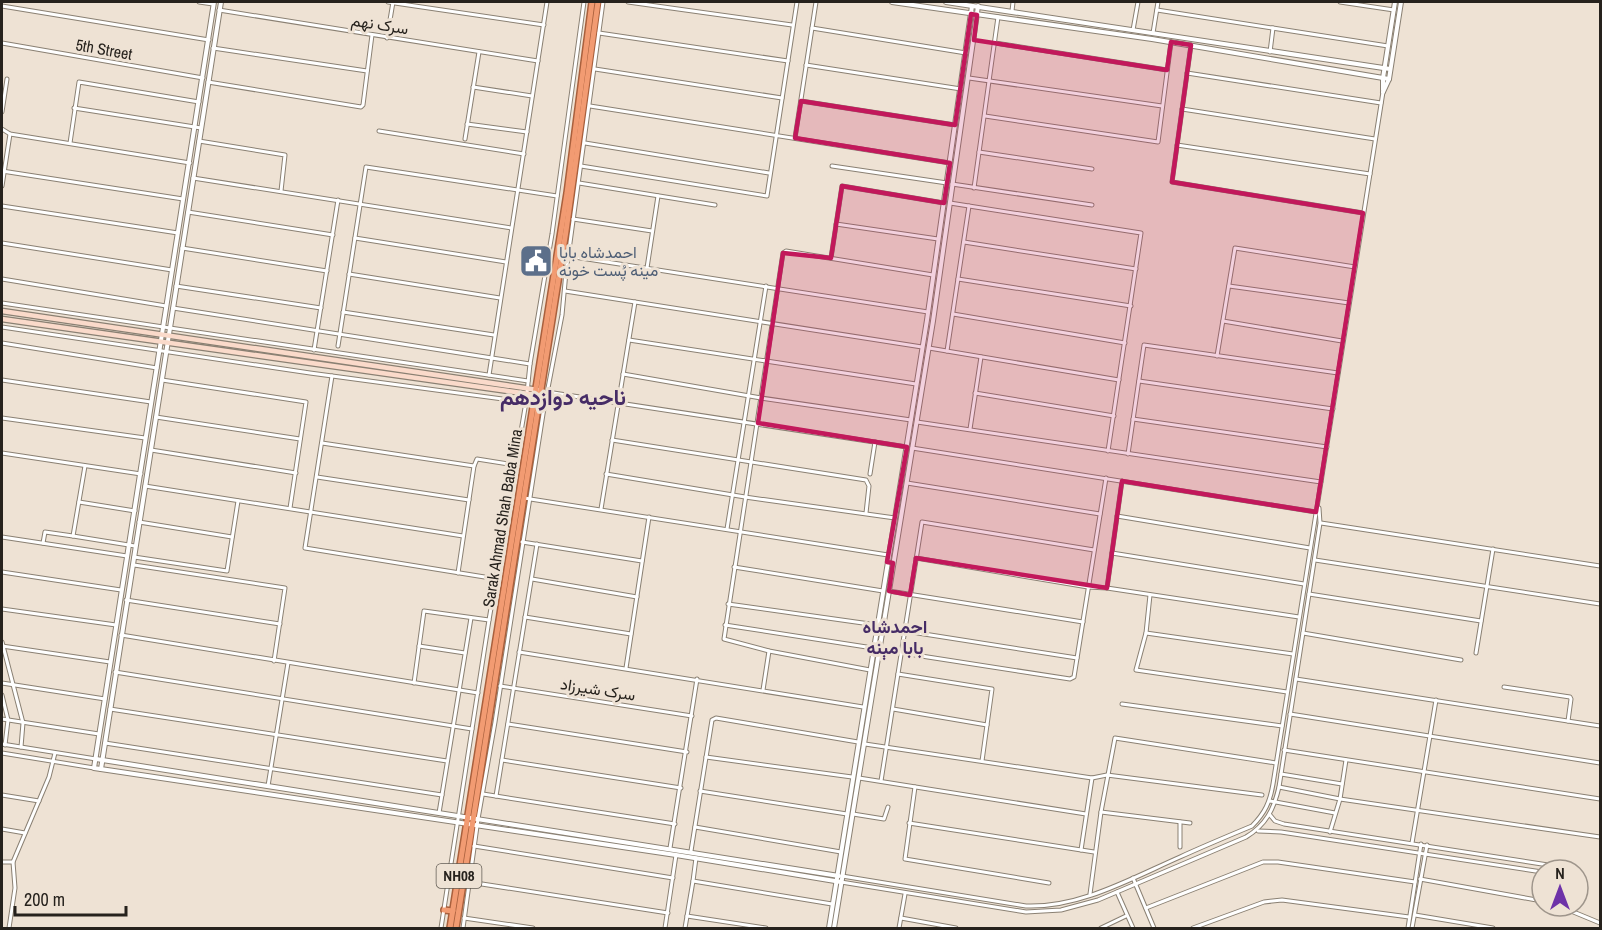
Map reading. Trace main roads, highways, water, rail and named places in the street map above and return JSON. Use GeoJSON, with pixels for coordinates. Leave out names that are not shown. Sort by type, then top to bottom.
{"type":"FeatureCollection","features":[{"type":"Feature","properties":{"kind":"highway","name":"Sarak Ahmad Shah Baba Mina"},"geometry":{"type":"LineString","coordinates":[[472,821],[539,392],[592,2]]}},
{"type":"Feature","properties":{"kind":"highway","name":"NH08"},"geometry":{"type":"LineString","coordinates":[[456,928],[527,499],[539,392],[580,139],[598,2]]}},
{"type":"Feature","properties":{"kind":"highway","name":"NH08"},"geometry":{"type":"LineString","coordinates":[[450,928],[472,821]]}},
{"type":"Feature","properties":{"kind":"highway"},"geometry":{"type":"LineString","coordinates":[[444,910],[453,911]]}},
{"type":"Feature","properties":{"kind":"main road"},"geometry":{"type":"LineString","coordinates":[[2,311],[527,392]]}},
{"type":"Feature","properties":{"kind":"main road"},"geometry":{"type":"LineString","coordinates":[[2,319],[164,343],[539,392]]}},
{"type":"Feature","properties":{"kind":"place","name":"احمدشاه بابا مینه پُست خونه"},"geometry":{"type":"Point","coordinates":[536,261]}},
{"type":"Feature","properties":{"kind":"district","name":"ناحیه دوازدهم"},"geometry":{"type":"Point","coordinates":[563,397]}},
{"type":"Feature","properties":{"kind":"district","name":"احمدشاه بابا مېنه"},"geometry":{"type":"Point","coordinates":[895,637]}}]}
